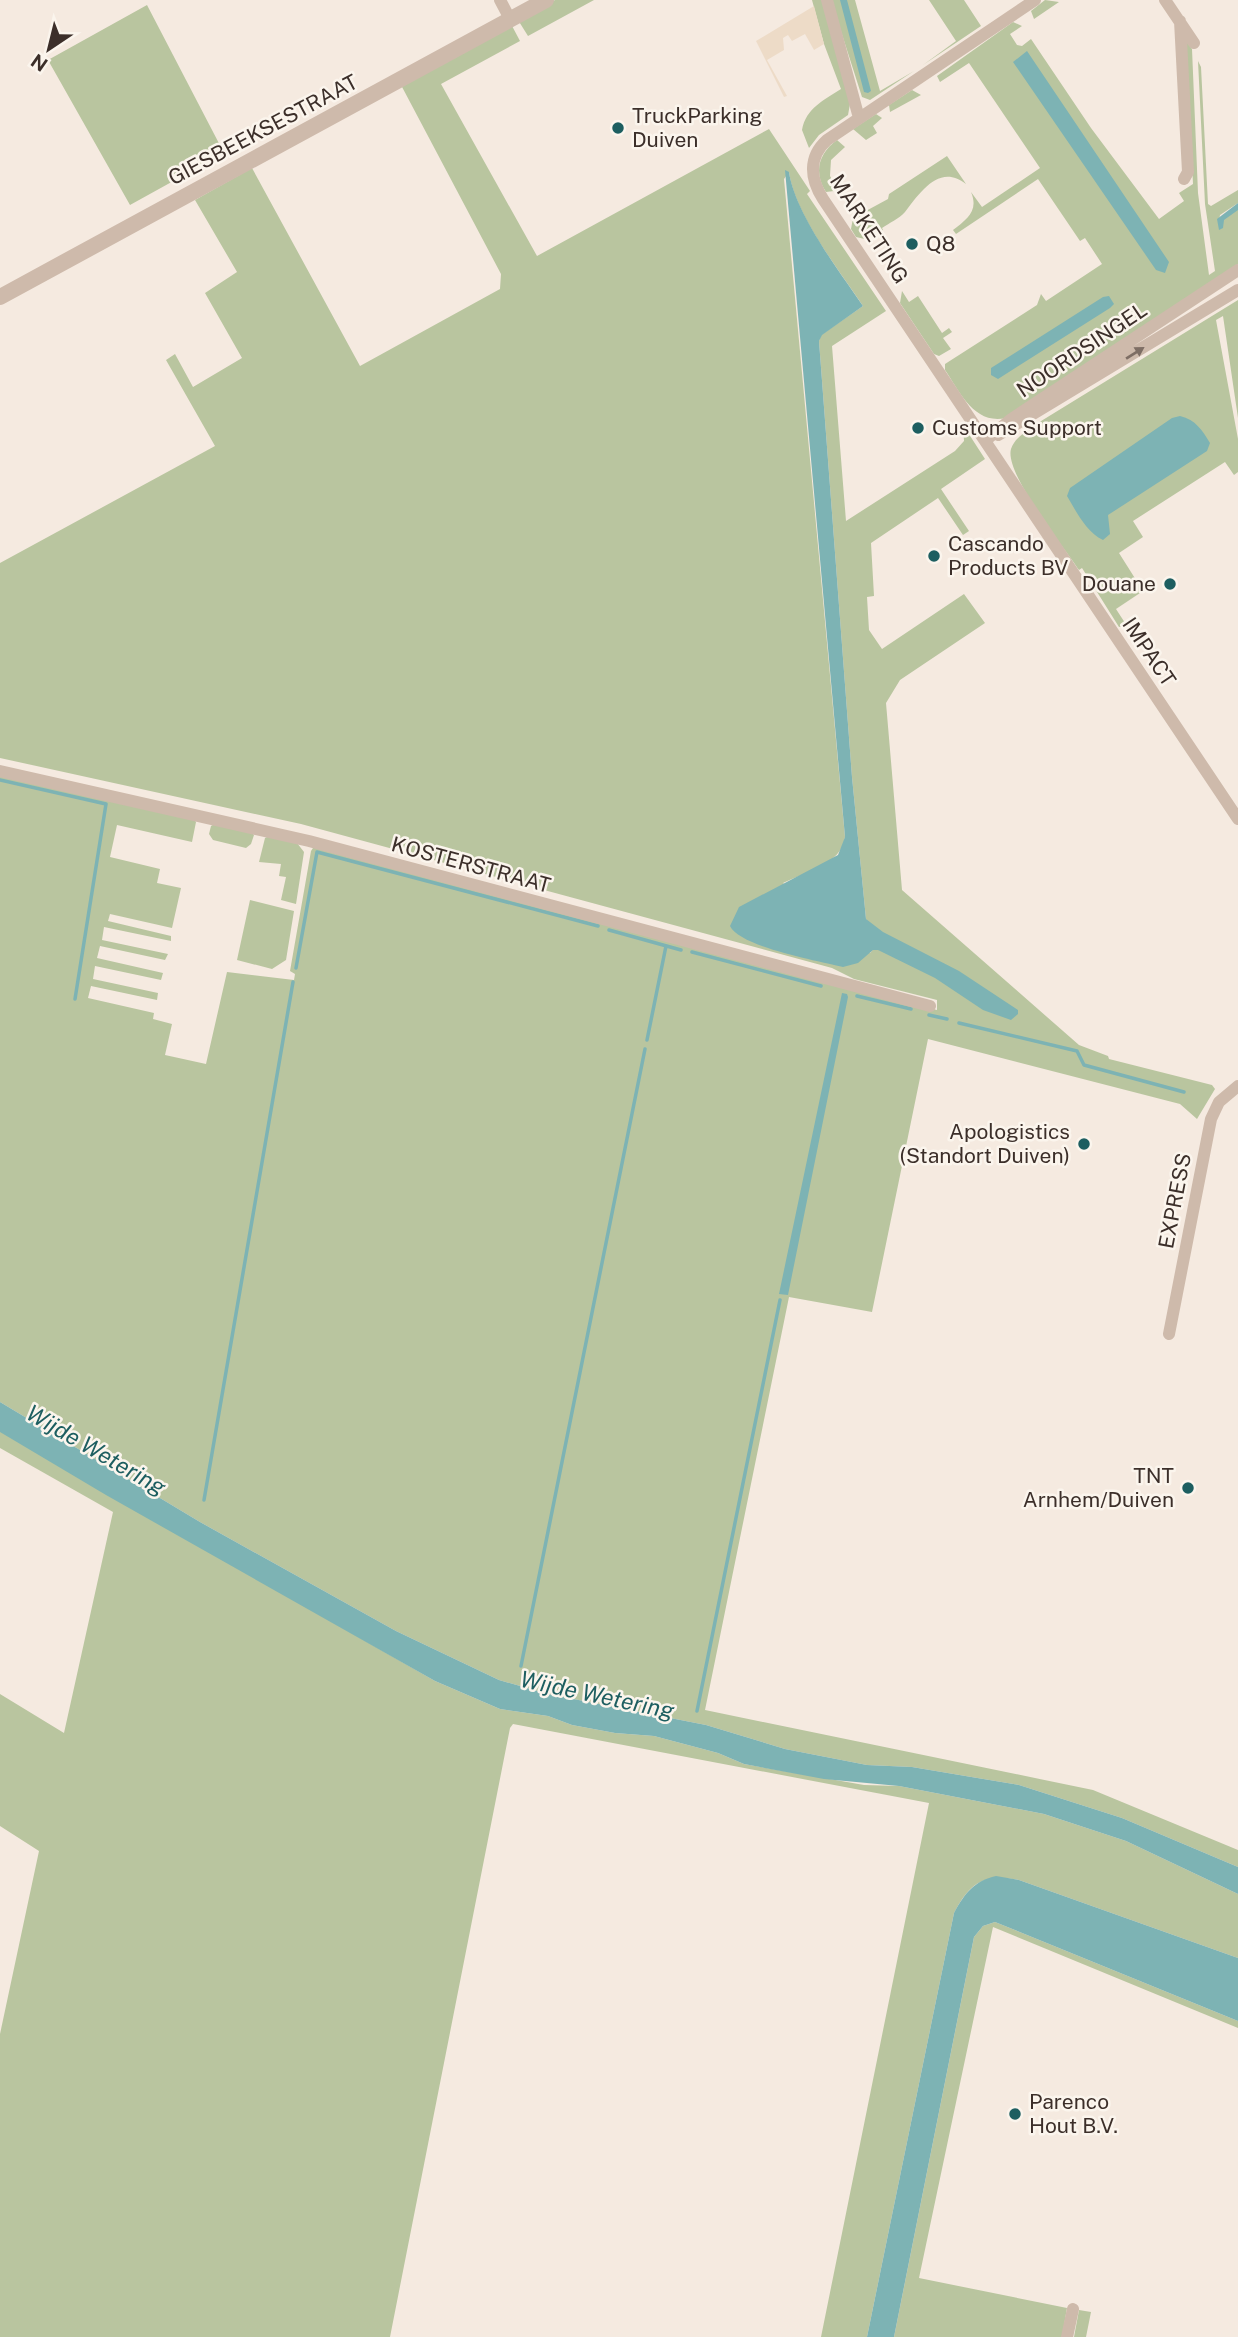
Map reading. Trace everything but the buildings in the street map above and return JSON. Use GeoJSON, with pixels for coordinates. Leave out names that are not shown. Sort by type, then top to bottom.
{"type":"FeatureCollection","features":[{"type":"Feature","properties":{"kind":"street"},"geometry":{"type":"LineString","coordinates":[[500,0],[510,19]]}},
{"type":"Feature","properties":{"kind":"street","name":"GIESBEEKSESTRAAT"},"geometry":{"type":"LineString","coordinates":[[0,298],[546,0]]}},
{"type":"Feature","properties":{"kind":"street"},"geometry":{"type":"LineString","coordinates":[[827,0],[859,118]]}},
{"type":"Feature","properties":{"kind":"street","name":"MARKETING"},"geometry":{"type":"LineString","coordinates":[[985,441],[816,188],[812,172],[818,150],[827,140],[1035,0]]}},
{"type":"Feature","properties":{"kind":"street"},"geometry":{"type":"LineString","coordinates":[[1165,0],[1194,43]]}},
{"type":"Feature","properties":{"kind":"street"},"geometry":{"type":"LineString","coordinates":[[1180,21],[1188,172],[1184,179]]}},
{"type":"Feature","properties":{"kind":"street","name":"NOORDSINGEL"},"geometry":{"type":"LineString","coordinates":[[985,441],[1010,420],[1238,270]]}},
{"type":"Feature","properties":{"kind":"street","name":"NOORDSINGEL"},"geometry":{"type":"LineString","coordinates":[[985,441],[1014,428],[1238,289]]}},
{"type":"Feature","properties":{"kind":"street","name":"IMPACT"},"geometry":{"type":"LineString","coordinates":[[985,441],[1233,802],[1238,819]]}},
{"type":"Feature","properties":{"kind":"street","name":"KOSTERSTRAAT"},"geometry":{"type":"LineString","coordinates":[[0,771],[309,841],[930,1006]]}},
{"type":"Feature","properties":{"kind":"street","name":"EXPRESS"},"geometry":{"type":"LineString","coordinates":[[1169,1334],[1211,1119],[1219,1102],[1238,1086]]}},
{"type":"Feature","properties":{"kind":"street"},"geometry":{"type":"LineString","coordinates":[[1068,2337],[1073,2309]]}},
{"type":"Feature","properties":{"kind":"green space"},"geometry":{"type":"Polygon","coordinates":[[[555,0],[594,0],[528,36],[518,20],[555,0]]]}},
{"type":"Feature","properties":{"kind":"green space"},"geometry":{"type":"Polygon","coordinates":[[[812,0],[825,0],[850,104],[848,115],[819,135],[809,148],[802,130],[807,116],[817,105],[841,89],[824,44],[812,0]]]}},
{"type":"Feature","properties":{"kind":"green space"},"geometry":{"type":"Polygon","coordinates":[[[831,0],[855,0],[880,91],[914,71],[870,100],[862,97],[831,0]]]}},
{"type":"Feature","properties":{"kind":"green space"},"geometry":{"type":"Polygon","coordinates":[[[929,0],[964,0],[981,26],[923,65],[956,41],[929,0]]]}},
{"type":"Feature","properties":{"kind":"green space"},"geometry":{"type":"Polygon","coordinates":[[[1045,0],[1059,2],[1034,19],[1031,11],[1045,0]]]}},
{"type":"Feature","properties":{"kind":"green space"},"geometry":{"type":"Polygon","coordinates":[[[147,5],[224,153],[130,205],[48,60],[147,5]]]}},
{"type":"Feature","properties":{"kind":"green space"},"geometry":{"type":"Polygon","coordinates":[[[1013,22],[1022,26],[1010,34],[1017,45],[1022,46],[1031,39],[1091,128],[1159,219],[1184,201],[1179,193],[1193,184],[1187,59],[1182,35],[1192,49],[1198,193],[1209,275],[1215,271],[1205,204],[1198,61],[1201,67],[1208,204],[1211,206],[1238,190],[1238,203],[1220,215],[1218,225],[1238,206],[1238,264],[1006,418],[995,419],[985,417],[969,405],[945,370],[945,364],[1037,305],[1041,294],[1046,301],[1102,264],[1085,238],[1080,241],[1038,179],[956,234],[953,230],[973,209],[971,192],[982,207],[1040,168],[969,63],[940,82],[937,76],[1013,22]]]}},
{"type":"Feature","properties":{"kind":"green space"},"geometry":{"type":"Polygon","coordinates":[[[511,24],[520,41],[441,84],[537,256],[769,129],[810,191],[807,194],[886,311],[832,346],[846,521],[955,451],[964,441],[963,425],[985,459],[941,489],[969,531],[963,535],[938,498],[871,543],[874,596],[867,597],[869,630],[882,649],[964,594],[985,623],[900,680],[886,703],[902,890],[1079,1045],[1108,1056],[1109,1059],[1212,1085],[1215,1089],[1197,1119],[1180,1104],[928,1039],[872,1312],[789,1297],[705,1710],[1093,1790],[1238,1850],[1238,1867],[1122,1818],[1019,1785],[912,1767],[867,1765],[785,1749],[706,1725],[548,1694],[499,1680],[396,1631],[200,1522],[0,1402],[0,774],[192,817],[196,822],[192,842],[117,825],[110,857],[160,869],[157,883],[181,888],[172,928],[110,914],[108,921],[171,936],[171,941],[104,927],[102,940],[168,954],[165,960],[100,946],[97,958],[163,973],[161,980],[95,966],[93,979],[158,993],[157,1000],[91,986],[88,998],[154,1013],[153,1019],[172,1024],[165,1055],[206,1064],[227,972],[294,980],[295,974],[290,971],[311,851],[315,845],[937,1010],[937,1000],[854,979],[832,968],[301,824],[0,758],[0,563],[215,446],[166,360],[175,354],[193,387],[242,358],[205,293],[237,272],[195,200],[252,168],[360,366],[500,289],[501,274],[401,85],[511,24]],[[789,172],[784,179],[845,837],[842,847],[830,861],[783,883],[870,953],[875,947],[866,919],[852,777],[819,341],[821,335],[863,306],[819,242],[793,189],[789,172]]]}},
{"type":"Feature","properties":{"kind":"green space"},"geometry":{"type":"Polygon","coordinates":[[[912,90],[921,95],[890,112],[889,105],[912,90]]]}},
{"type":"Feature","properties":{"kind":"green space"},"geometry":{"type":"Polygon","coordinates":[[[876,114],[882,118],[873,126],[877,133],[866,140],[853,129],[876,114]]]}},
{"type":"Feature","properties":{"kind":"green space"},"geometry":{"type":"Polygon","coordinates":[[[837,140],[845,147],[831,160],[830,176],[836,186],[834,191],[826,192],[820,177],[820,163],[826,151],[837,140]]]}},
{"type":"Feature","properties":{"kind":"green space"},"geometry":{"type":"Polygon","coordinates":[[[947,156],[966,184],[956,178],[939,179],[924,189],[903,214],[869,240],[856,237],[851,229],[853,218],[888,199],[889,194],[947,156]]]}},
{"type":"Feature","properties":{"kind":"green space"},"geometry":{"type":"Polygon","coordinates":[[[902,291],[909,302],[918,296],[942,333],[949,328],[952,332],[943,338],[951,349],[939,356],[934,354],[900,303],[902,291]]]}},
{"type":"Feature","properties":{"kind":"green space"},"geometry":{"type":"Polygon","coordinates":[[[1238,300],[1238,418],[1223,316],[1216,320],[1238,439],[1238,472],[1234,475],[1225,462],[1133,521],[1143,537],[1119,553],[1143,591],[1116,609],[1127,626],[1119,627],[1082,568],[1079,570],[1025,492],[1011,460],[1011,449],[1018,438],[1033,426],[1238,300]]]}},
{"type":"Feature","properties":{"kind":"green space"},"geometry":{"type":"Polygon","coordinates":[[[216,823],[251,832],[254,835],[251,844],[246,848],[213,840],[209,834],[211,826],[216,823]]]}},
{"type":"Feature","properties":{"kind":"green space"},"geometry":{"type":"Polygon","coordinates":[[[269,836],[297,843],[304,852],[296,904],[281,900],[286,877],[279,876],[281,864],[259,862],[265,838],[269,836]]]}},
{"type":"Feature","properties":{"kind":"green space"},"geometry":{"type":"Polygon","coordinates":[[[250,900],[294,911],[286,960],[272,969],[237,960],[250,900]]]}},
{"type":"Feature","properties":{"kind":"green space"},"geometry":{"type":"Polygon","coordinates":[[[0,1431],[435,1681],[500,1709],[548,1716],[572,1725],[615,1733],[654,1736],[718,1753],[744,1764],[864,1785],[899,1786],[1044,1814],[1126,1841],[1238,1894],[1238,1958],[1019,1880],[988,1879],[973,1887],[954,1913],[867,2337],[821,2337],[929,1803],[513,1724],[510,1728],[390,2337],[0,2337],[0,2034],[39,1851],[0,1826],[0,1694],[64,1733],[113,1512],[0,1448],[0,1431]]]}},
{"type":"Feature","properties":{"kind":"green space"},"geometry":{"type":"Polygon","coordinates":[[[995,1922],[1238,2021],[1238,2028],[993,1927],[919,2278],[1067,2308],[1062,2337],[894,2337],[974,1937],[983,1926],[995,1922]]]}},
{"type":"Feature","properties":{"kind":"green space"},"geometry":{"type":"Polygon","coordinates":[[[1079,2310],[1091,2312],[1086,2337],[1074,2337],[1079,2310]]]}},
{"type":"Feature","properties":{"kind":"shaded area"},"geometry":{"type":"Polygon","coordinates":[[[814,6],[824,44],[814,50],[805,34],[792,41],[788,35],[783,38],[784,50],[767,60],[787,96],[784,97],[756,41],[814,6]]]}},
{"type":"Feature","properties":{"kind":"water"},"geometry":{"type":"Polygon","coordinates":[[[840,0],[847,0],[871,91],[868,93],[864,92],[840,0]]]}},
{"type":"Feature","properties":{"kind":"water"},"geometry":{"type":"Polygon","coordinates":[[[1027,51],[1169,262],[1165,273],[1156,270],[1013,62],[1027,51]]]}},
{"type":"Feature","properties":{"kind":"water"},"geometry":{"type":"Polygon","coordinates":[[[785,170],[789,172],[793,188],[809,223],[863,306],[822,335],[819,341],[852,777],[866,919],[883,932],[959,971],[1018,1010],[1018,1014],[1011,1020],[983,1010],[935,978],[878,950],[873,950],[858,963],[843,967],[764,947],[737,934],[730,926],[739,907],[838,855],[845,837],[785,170]]]}},
{"type":"Feature","properties":{"kind":"water"},"geometry":{"type":"Polygon","coordinates":[[[1238,203],[1238,210],[1224,220],[1223,228],[1219,230],[1217,219],[1238,203]]]}},
{"type":"Feature","properties":{"kind":"water"},"geometry":{"type":"Polygon","coordinates":[[[1109,296],[1114,304],[1110,308],[998,379],[991,375],[991,368],[1103,297],[1109,296]]]}},
{"type":"Feature","properties":{"kind":"water"},"geometry":{"type":"Polygon","coordinates":[[[1180,416],[1190,420],[1201,430],[1210,443],[1207,451],[1108,515],[1110,534],[1103,540],[1091,532],[1067,496],[1070,488],[1172,418],[1180,416]]]}},
{"type":"Feature","properties":{"kind":"water"},"geometry":{"type":"Polygon","coordinates":[[[842,993],[848,997],[788,1295],[779,1294],[842,993]]]}},
{"type":"Feature","properties":{"kind":"water"},"geometry":{"type":"Polygon","coordinates":[[[0,1402],[200,1522],[396,1631],[499,1680],[548,1694],[706,1725],[785,1749],[867,1765],[912,1767],[1019,1785],[1122,1818],[1238,1867],[1238,1894],[1126,1841],[1044,1814],[899,1786],[824,1779],[744,1764],[718,1753],[654,1736],[615,1733],[572,1725],[548,1716],[500,1709],[435,1681],[0,1432],[0,1402]]]}},
{"type":"Feature","properties":{"kind":"water"},"geometry":{"type":"Polygon","coordinates":[[[996,1876],[1019,1880],[1238,1958],[1238,2021],[995,1922],[983,1926],[974,1937],[894,2337],[867,2337],[954,1913],[971,1889],[996,1876]]]}},
{"type":"Feature","properties":{"kind":"waterway"},"geometry":{"type":"LineString","coordinates":[[0,780],[106,804],[75,999]]}},
{"type":"Feature","properties":{"kind":"waterway"},"geometry":{"type":"LineString","coordinates":[[296,968],[317,852],[598,926]]}},
{"type":"Feature","properties":{"kind":"waterway"},"geometry":{"type":"LineString","coordinates":[[609,930],[681,950]]}},
{"type":"Feature","properties":{"kind":"waterway"},"geometry":{"type":"LineString","coordinates":[[647,1040],[666,946]]}},
{"type":"Feature","properties":{"kind":"waterway"},"geometry":{"type":"LineString","coordinates":[[692,952],[821,986]]}},
{"type":"Feature","properties":{"kind":"waterway"},"geometry":{"type":"LineString","coordinates":[[204,1500],[293,982]]}},
{"type":"Feature","properties":{"kind":"waterway"},"geometry":{"type":"LineString","coordinates":[[857,996],[911,1009]]}},
{"type":"Feature","properties":{"kind":"waterway"},"geometry":{"type":"LineString","coordinates":[[929,1015],[947,1019]]}},
{"type":"Feature","properties":{"kind":"waterway"},"geometry":{"type":"LineString","coordinates":[[959,1023],[1077,1051],[1084,1065],[1184,1092]]}},
{"type":"Feature","properties":{"kind":"waterway","name":"Wijde Wetering"},"geometry":{"type":"LineString","coordinates":[[521,1666],[645,1049]]}},
{"type":"Feature","properties":{"kind":"waterway"},"geometry":{"type":"LineString","coordinates":[[697,1711],[780,1300]]}},
{"type":"Feature","properties":{"kind":"place","name":"TruckParking Duiven"},"geometry":{"type":"Point","coordinates":[618,128]}},
{"type":"Feature","properties":{"kind":"place","name":"Q8"},"geometry":{"type":"Point","coordinates":[912,244]}},
{"type":"Feature","properties":{"kind":"place","name":"Customs Support"},"geometry":{"type":"Point","coordinates":[918,428]}},
{"type":"Feature","properties":{"kind":"place","name":"Cascando Products BV"},"geometry":{"type":"Point","coordinates":[934,556]}},
{"type":"Feature","properties":{"kind":"place","name":"Douane"},"geometry":{"type":"Point","coordinates":[1170,584]}},
{"type":"Feature","properties":{"kind":"place","name":"Apologistics (Standort Duiven)"},"geometry":{"type":"Point","coordinates":[1084,1144]}},
{"type":"Feature","properties":{"kind":"place","name":"TNT Arnhem/Duiven"},"geometry":{"type":"Point","coordinates":[1188,1488]}},
{"type":"Feature","properties":{"kind":"place","name":"Parenco Hout B.V."},"geometry":{"type":"Point","coordinates":[1015,2114]}}]}
